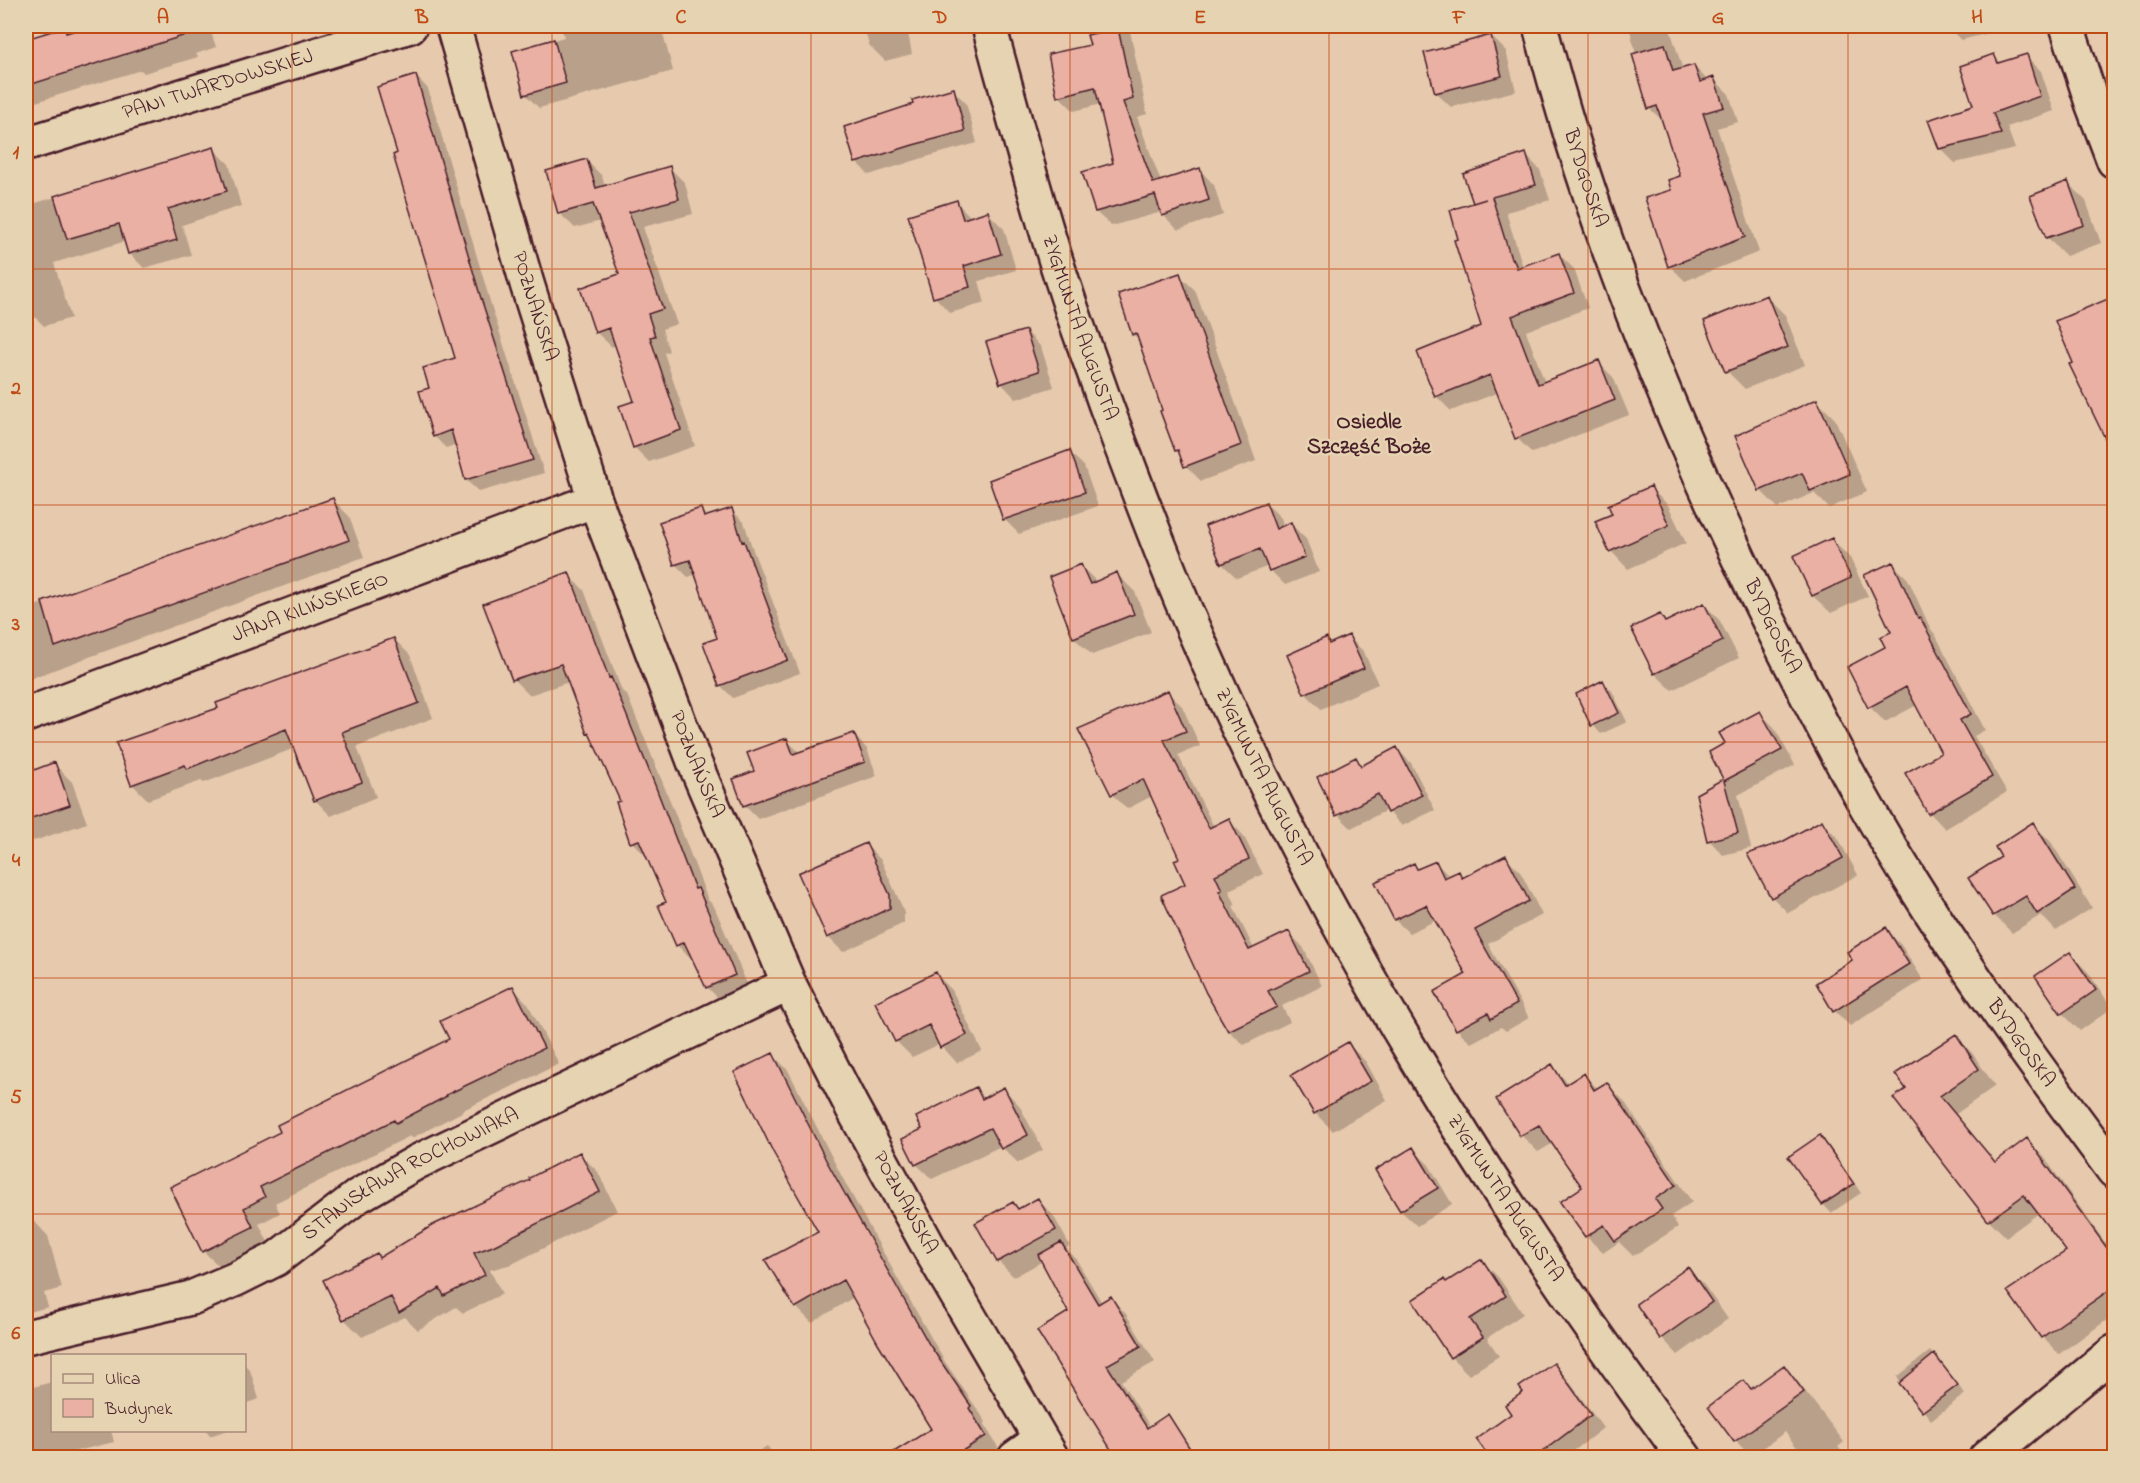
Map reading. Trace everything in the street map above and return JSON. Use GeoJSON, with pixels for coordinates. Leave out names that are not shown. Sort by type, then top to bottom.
{"type":"FeatureCollection","features":[{"type":"Feature","properties":{"kind":"street","name":"PANI TWARDOWSKIEJ"},"geometry":{"type":"LineString","coordinates":[[26,144],[410,26]]}},
{"type":"Feature","properties":{"kind":"street","name":"POZNAŃSKA"},"geometry":{"type":"LineString","coordinates":[[453,26],[527,284],[595,500],[695,764],[789,984],[1035,1452]]}},
{"type":"Feature","properties":{"kind":"street","name":"ZYGMUNTA AUGUSTA"},"geometry":{"type":"LineString","coordinates":[[989,26],[1022,148],[1065,289],[1144,509],[1193,630],[1296,846],[1379,996],[1479,1163],[1556,1279],[1685,1458]]}},
{"type":"Feature","properties":{"kind":"street","name":"BYDGOSKA"},"geometry":{"type":"LineString","coordinates":[[1540,26],[1587,184],[1656,372],[1728,538],[1790,663],[1858,791],[1908,876],[1967,968],[2041,1074],[2115,1171]]}},
{"type":"Feature","properties":{"kind":"street"},"geometry":{"type":"LineString","coordinates":[[2067,26],[2092,103],[2115,161]]}},
{"type":"Feature","properties":{"kind":"street","name":"JANA KILIŃSKIEGO"},"geometry":{"type":"LineString","coordinates":[[26,715],[595,500]]}},
{"type":"Feature","properties":{"kind":"street","name":"STANISŁAWA ROCHOWIAKA"},"geometry":{"type":"LineString","coordinates":[[26,1337],[191,1298],[236,1279],[276,1258],[357,1196],[417,1162],[789,984]]}},
{"type":"Feature","properties":{"kind":"street"},"geometry":{"type":"LineString","coordinates":[[1986,1458],[2115,1352]]}},
{"type":"Feature","properties":{"kind":"building"},"geometry":{"type":"Polygon","coordinates":[[[90,26],[194,26],[195,32],[26,86],[26,39],[65,27],[66,33],[90,26]]]}},
{"type":"Feature","properties":{"kind":"building"},"geometry":{"type":"Polygon","coordinates":[[[1118,28],[1133,99],[1123,102],[1153,183],[1200,168],[1209,200],[1162,216],[1155,195],[1095,212],[1082,172],[1113,163],[1095,87],[1057,97],[1048,54],[1090,45],[1087,35],[1118,28]]]}},
{"type":"Feature","properties":{"kind":"building"},"geometry":{"type":"Polygon","coordinates":[[[1491,35],[1502,76],[1435,93],[1424,53],[1491,35]]]}},
{"type":"Feature","properties":{"kind":"building"},"geometry":{"type":"Polygon","coordinates":[[[554,39],[566,83],[524,95],[512,51],[554,39]]]}},
{"type":"Feature","properties":{"kind":"building"},"geometry":{"type":"Polygon","coordinates":[[[1665,44],[1673,71],[1694,65],[1700,82],[1714,77],[1724,107],[1703,113],[1745,237],[1668,267],[1645,198],[1671,190],[1668,180],[1680,176],[1657,106],[1648,109],[1632,54],[1665,44]]]}},
{"type":"Feature","properties":{"kind":"building"},"geometry":{"type":"Polygon","coordinates":[[[1994,54],[1998,63],[2027,54],[2040,96],[1993,113],[2001,134],[1939,149],[1928,120],[1973,105],[1960,66],[1994,54]]]}},
{"type":"Feature","properties":{"kind":"building"},"geometry":{"type":"Polygon","coordinates":[[[416,75],[480,295],[533,460],[465,480],[451,430],[433,437],[419,391],[429,388],[423,368],[455,358],[393,155],[397,153],[377,87],[416,75]]]}},
{"type":"Feature","properties":{"kind":"building"},"geometry":{"type":"Polygon","coordinates":[[[954,88],[965,131],[855,163],[844,127],[913,104],[912,100],[954,88]]]}},
{"type":"Feature","properties":{"kind":"building"},"geometry":{"type":"Polygon","coordinates":[[[214,147],[227,191],[168,209],[177,240],[128,254],[119,224],[67,239],[54,196],[214,147]]]}},
{"type":"Feature","properties":{"kind":"building"},"geometry":{"type":"Polygon","coordinates":[[[1526,153],[1536,185],[1492,197],[1511,259],[1513,258],[1517,268],[1559,253],[1574,293],[1512,316],[1538,384],[1599,360],[1615,400],[1515,439],[1490,375],[1435,397],[1417,352],[1481,326],[1454,240],[1458,239],[1450,210],[1473,203],[1463,174],[1526,153]]]}},
{"type":"Feature","properties":{"kind":"building"},"geometry":{"type":"Polygon","coordinates":[[[587,159],[596,188],[670,166],[679,199],[629,212],[663,309],[648,314],[655,336],[650,337],[681,430],[633,448],[619,406],[634,401],[609,328],[595,333],[580,288],[619,274],[593,204],[558,214],[546,171],[587,159]]]}},
{"type":"Feature","properties":{"kind":"building"},"geometry":{"type":"Polygon","coordinates":[[[2068,181],[2084,225],[2046,238],[2030,196],[2068,181]]]}},
{"type":"Feature","properties":{"kind":"building"},"geometry":{"type":"Polygon","coordinates":[[[957,200],[963,219],[988,211],[1001,254],[964,266],[970,287],[933,298],[908,215],[957,200]]]}},
{"type":"Feature","properties":{"kind":"building"},"geometry":{"type":"Polygon","coordinates":[[[1180,273],[1241,445],[1184,467],[1178,450],[1175,451],[1160,411],[1162,410],[1136,333],[1132,335],[1118,294],[1180,273]]]}},
{"type":"Feature","properties":{"kind":"building"},"geometry":{"type":"Polygon","coordinates":[[[1767,295],[1788,347],[1725,372],[1704,321],[1767,295]]]}},
{"type":"Feature","properties":{"kind":"building"},"geometry":{"type":"Polygon","coordinates":[[[2115,296],[2115,459],[2069,364],[2073,363],[2055,321],[2115,296]]]}},
{"type":"Feature","properties":{"kind":"building"},"geometry":{"type":"Polygon","coordinates":[[[1026,330],[1039,371],[1000,384],[986,342],[1026,330]]]}},
{"type":"Feature","properties":{"kind":"building"},"geometry":{"type":"Polygon","coordinates":[[[1817,399],[1850,474],[1810,491],[1802,473],[1759,491],[1735,436],[1817,399]]]}},
{"type":"Feature","properties":{"kind":"building"},"geometry":{"type":"Polygon","coordinates":[[[1070,450],[1085,492],[1003,520],[989,480],[1070,450]]]}},
{"type":"Feature","properties":{"kind":"building"},"geometry":{"type":"Polygon","coordinates":[[[1651,486],[1669,525],[1609,552],[1595,521],[1612,514],[1608,505],[1651,486]]]}},
{"type":"Feature","properties":{"kind":"building"},"geometry":{"type":"Polygon","coordinates":[[[333,498],[349,540],[55,647],[42,602],[333,498]]]}},
{"type":"Feature","properties":{"kind":"building"},"geometry":{"type":"Polygon","coordinates":[[[1266,502],[1276,529],[1291,522],[1305,557],[1269,571],[1260,549],[1221,564],[1205,526],[1266,502]]]}},
{"type":"Feature","properties":{"kind":"building"},"geometry":{"type":"Polygon","coordinates":[[[701,508],[704,517],[732,508],[742,542],[744,541],[788,660],[719,686],[703,643],[717,638],[690,560],[674,565],[659,522],[701,508]]]}},
{"type":"Feature","properties":{"kind":"building"},"geometry":{"type":"Polygon","coordinates":[[[1832,538],[1851,578],[1812,596],[1793,556],[1832,538]]]}},
{"type":"Feature","properties":{"kind":"building"},"geometry":{"type":"Polygon","coordinates":[[[1893,562],[1918,618],[1920,617],[1971,714],[1960,720],[1992,777],[1928,814],[1905,773],[1941,753],[1906,687],[1868,708],[1847,667],[1885,647],[1880,637],[1891,632],[1864,575],[1893,562]]]}},
{"type":"Feature","properties":{"kind":"building"},"geometry":{"type":"Polygon","coordinates":[[[1081,564],[1090,584],[1117,572],[1134,614],[1073,638],[1049,577],[1081,564]]]}},
{"type":"Feature","properties":{"kind":"building"},"geometry":{"type":"Polygon","coordinates":[[[569,572],[609,678],[611,677],[695,889],[698,888],[735,975],[706,988],[684,942],[676,946],[658,905],[666,902],[639,840],[630,843],[616,802],[620,801],[589,733],[587,734],[561,664],[512,680],[483,604],[569,572]]]}},
{"type":"Feature","properties":{"kind":"building"},"geometry":{"type":"Polygon","coordinates":[[[1704,603],[1723,641],[1654,674],[1631,628],[1660,614],[1665,622],[1704,603]]]}},
{"type":"Feature","properties":{"kind":"building"},"geometry":{"type":"Polygon","coordinates":[[[1349,635],[1364,668],[1304,694],[1287,655],[1327,637],[1329,644],[1349,635]]]}},
{"type":"Feature","properties":{"kind":"building"},"geometry":{"type":"Polygon","coordinates":[[[394,638],[419,703],[342,732],[362,782],[314,801],[286,729],[187,769],[185,765],[131,785],[116,743],[218,708],[216,703],[394,638]]]}},
{"type":"Feature","properties":{"kind":"building"},"geometry":{"type":"Polygon","coordinates":[[[1603,680],[1619,713],[1591,726],[1576,694],[1603,680]]]}},
{"type":"Feature","properties":{"kind":"building"},"geometry":{"type":"Polygon","coordinates":[[[1168,690],[1186,731],[1164,740],[1209,828],[1229,818],[1249,859],[1215,875],[1222,890],[1219,891],[1249,950],[1289,931],[1309,971],[1268,991],[1277,1007],[1228,1031],[1206,993],[1161,895],[1185,884],[1174,860],[1179,858],[1143,779],[1111,795],[1078,729],[1168,690]]]}},
{"type":"Feature","properties":{"kind":"building"},"geometry":{"type":"Polygon","coordinates":[[[1760,711],[1782,750],[1724,781],[1738,833],[1707,841],[1696,794],[1723,779],[1709,752],[1725,743],[1719,733],[1760,711]]]}},
{"type":"Feature","properties":{"kind":"building"},"geometry":{"type":"Polygon","coordinates":[[[854,733],[865,762],[743,806],[733,779],[754,771],[747,753],[787,738],[793,754],[854,733]]]}},
{"type":"Feature","properties":{"kind":"building"},"geometry":{"type":"Polygon","coordinates":[[[1397,747],[1422,795],[1387,813],[1378,794],[1336,816],[1317,777],[1356,757],[1361,766],[1397,747]]]}},
{"type":"Feature","properties":{"kind":"building"},"geometry":{"type":"Polygon","coordinates":[[[55,762],[70,805],[26,820],[26,773],[55,762]]]}},
{"type":"Feature","properties":{"kind":"building"},"geometry":{"type":"Polygon","coordinates":[[[1822,820],[1843,858],[1771,898],[1747,854],[1782,842],[1822,820]]]}},
{"type":"Feature","properties":{"kind":"building"},"geometry":{"type":"Polygon","coordinates":[[[2033,822],[2075,889],[2037,914],[2026,896],[1993,916],[1968,878],[2001,857],[1995,847],[2033,822]]]}},
{"type":"Feature","properties":{"kind":"building"},"geometry":{"type":"Polygon","coordinates":[[[866,843],[890,895],[890,908],[827,938],[798,873],[866,843]]]}},
{"type":"Feature","properties":{"kind":"building"},"geometry":{"type":"Polygon","coordinates":[[[1506,855],[1529,901],[1475,930],[1517,1004],[1491,1019],[1488,1013],[1456,1030],[1434,992],[1466,974],[1426,905],[1394,920],[1375,882],[1414,863],[1417,869],[1436,861],[1444,878],[1459,871],[1462,878],[1506,855]]]}},
{"type":"Feature","properties":{"kind":"building"},"geometry":{"type":"Polygon","coordinates":[[[1886,927],[1909,964],[1833,1012],[1816,983],[1852,960],[1847,952],[1886,927]]]}},
{"type":"Feature","properties":{"kind":"building"},"geometry":{"type":"Polygon","coordinates":[[[2070,952],[2096,990],[2061,1014],[2035,976],[2070,952]]]}},
{"type":"Feature","properties":{"kind":"building"},"geometry":{"type":"Polygon","coordinates":[[[936,972],[967,1035],[940,1048],[929,1025],[895,1042],[875,1002],[936,972]]]}},
{"type":"Feature","properties":{"kind":"building"},"geometry":{"type":"Polygon","coordinates":[[[513,986],[544,1048],[446,1095],[396,1123],[394,1120],[260,1187],[265,1197],[244,1208],[253,1227],[202,1252],[170,1187],[280,1132],[277,1125],[449,1039],[440,1021],[513,986]]]}},
{"type":"Feature","properties":{"kind":"building"},"geometry":{"type":"Polygon","coordinates":[[[1956,1034],[1979,1069],[1940,1096],[1995,1162],[2027,1138],[2115,1259],[2115,1286],[2041,1338],[2007,1291],[2066,1251],[2024,1195],[1988,1221],[1893,1098],[1906,1089],[1895,1074],[1956,1034]]]}},
{"type":"Feature","properties":{"kind":"building"},"geometry":{"type":"Polygon","coordinates":[[[1348,1042],[1371,1081],[1314,1114],[1291,1075],[1348,1042]]]}},
{"type":"Feature","properties":{"kind":"building"},"geometry":{"type":"Polygon","coordinates":[[[773,1053],[826,1160],[929,1344],[971,1406],[969,1408],[986,1436],[951,1458],[884,1458],[931,1429],[878,1343],[843,1280],[795,1308],[765,1260],[818,1232],[773,1152],[734,1072],[773,1053]]]}},
{"type":"Feature","properties":{"kind":"building"},"geometry":{"type":"Polygon","coordinates":[[[1552,1064],[1565,1085],[1584,1073],[1594,1090],[1607,1082],[1676,1185],[1655,1199],[1662,1209],[1615,1241],[1604,1225],[1585,1237],[1560,1202],[1582,1187],[1539,1125],[1520,1136],[1496,1099],[1552,1064]]]}},
{"type":"Feature","properties":{"kind":"building"},"geometry":{"type":"Polygon","coordinates":[[[976,1087],[982,1099],[1004,1087],[1028,1135],[1001,1149],[990,1128],[915,1165],[902,1139],[922,1129],[916,1117],[976,1087]]]}},
{"type":"Feature","properties":{"kind":"building"},"geometry":{"type":"Polygon","coordinates":[[[1820,1135],[1854,1184],[1822,1205],[1788,1157],[1820,1135]]]}},
{"type":"Feature","properties":{"kind":"building"},"geometry":{"type":"Polygon","coordinates":[[[1413,1147],[1438,1188],[1400,1211],[1375,1170],[1413,1147]]]}},
{"type":"Feature","properties":{"kind":"building"},"geometry":{"type":"Polygon","coordinates":[[[580,1152],[600,1192],[493,1246],[474,1253],[485,1275],[444,1296],[440,1288],[399,1313],[391,1297],[343,1320],[323,1280],[377,1253],[379,1258],[433,1225],[530,1180],[529,1178],[580,1152]]]}},
{"type":"Feature","properties":{"kind":"building"},"geometry":{"type":"Polygon","coordinates":[[[1038,1198],[1056,1230],[997,1262],[975,1223],[1013,1202],[1018,1209],[1038,1198]]]}},
{"type":"Feature","properties":{"kind":"building"},"geometry":{"type":"Polygon","coordinates":[[[1061,1242],[1098,1304],[1111,1296],[1141,1346],[1107,1365],[1147,1428],[1168,1414],[1196,1458],[1103,1458],[1112,1451],[1037,1331],[1068,1312],[1038,1255],[1061,1242]]]}},
{"type":"Feature","properties":{"kind":"building"},"geometry":{"type":"Polygon","coordinates":[[[1482,1259],[1506,1296],[1470,1319],[1483,1337],[1450,1358],[1412,1300],[1444,1279],[1446,1282],[1482,1259]]]}},
{"type":"Feature","properties":{"kind":"building"},"geometry":{"type":"Polygon","coordinates":[[[1688,1267],[1712,1302],[1660,1339],[1636,1304],[1688,1267]]]}},
{"type":"Feature","properties":{"kind":"building"},"geometry":{"type":"Polygon","coordinates":[[[1934,1354],[1958,1385],[1922,1412],[1899,1383],[1934,1354]]]}},
{"type":"Feature","properties":{"kind":"building"},"geometry":{"type":"Polygon","coordinates":[[[1554,1363],[1591,1415],[1534,1458],[1490,1458],[1476,1439],[1511,1414],[1505,1405],[1523,1392],[1519,1387],[1554,1363]]]}},
{"type":"Feature","properties":{"kind":"building"},"geometry":{"type":"Polygon","coordinates":[[[1784,1365],[1804,1392],[1734,1442],[1708,1407],[1744,1380],[1751,1389],[1784,1365]]]}},
{"type":"Feature","properties":{"kind":"district","name":"Osiedle Szczęść Boże"},"geometry":{"type":"Point","coordinates":[1369,436]}}]}
